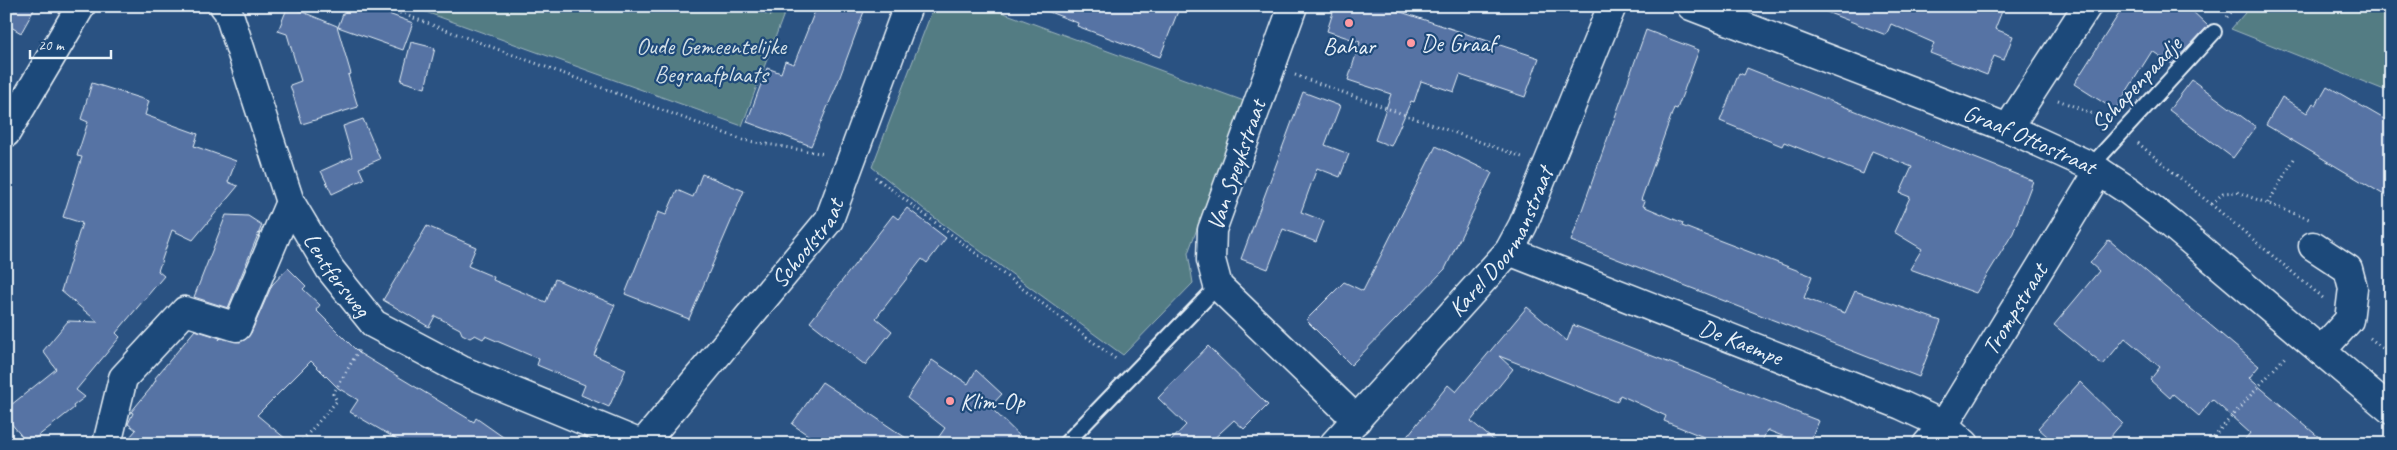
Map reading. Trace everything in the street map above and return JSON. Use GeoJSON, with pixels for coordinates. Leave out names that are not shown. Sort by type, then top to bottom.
{"type":"FeatureCollection","features":[{"type":"Feature","properties":{"kind":"street"},"geometry":{"type":"LineString","coordinates":[[6,133],[82,6]]}},
{"type":"Feature","properties":{"kind":"street"},"geometry":{"type":"LineString","coordinates":[[37,81],[79,37],[103,6]]}},
{"type":"Feature","properties":{"kind":"street","name":"Lentfersweg"},"geometry":{"type":"LineString","coordinates":[[224,6],[228,11],[290,202],[330,269],[374,324],[461,370],[642,444]]}},
{"type":"Feature","properties":{"kind":"street","name":"Schoolstraat"},"geometry":{"type":"LineString","coordinates":[[642,444],[829,220],[908,6]]}},
{"type":"Feature","properties":{"kind":"street","name":"Van Speykstraat"},"geometry":{"type":"LineString","coordinates":[[1293,6],[1212,230],[1210,260],[1218,286],[1357,420]]}},
{"type":"Feature","properties":{"kind":"street","name":"Karel Doormanstraat"},"geometry":{"type":"LineString","coordinates":[[1334,444],[1509,251],[1523,224],[1612,6]]}},
{"type":"Feature","properties":{"kind":"street","name":"Graaf Ottostraat"},"geometry":{"type":"LineString","coordinates":[[1691,6],[2008,128],[2095,169],[2170,223],[2391,410]]}},
{"type":"Feature","properties":{"kind":"street"},"geometry":{"type":"LineString","coordinates":[[2008,128],[2086,6]]}},
{"type":"Feature","properties":{"kind":"street","name":"Trompstraat"},"geometry":{"type":"LineString","coordinates":[[1935,434],[2095,169]]}},
{"type":"Feature","properties":{"kind":"street"},"geometry":{"type":"LineString","coordinates":[[106,444],[123,378],[185,311],[238,327],[290,202]]}},
{"type":"Feature","properties":{"kind":"street"},"geometry":{"type":"LineString","coordinates":[[2312,344],[2349,320],[2353,288],[2348,269],[2313,233]]}},
{"type":"Feature","properties":{"kind":"street","name":"De Kaempe"},"geometry":{"type":"LineString","coordinates":[[1509,251],[1892,402],[1935,434],[1964,444]]}},
{"type":"Feature","properties":{"kind":"lane","name":"Schapenpaadje"},"geometry":{"type":"LineString","coordinates":[[2095,169],[2124,131],[2214,32]]}},
{"type":"Feature","properties":{"kind":"lane"},"geometry":{"type":"LineString","coordinates":[[1065,444],[1218,286]]}},
{"type":"Feature","properties":{"kind":"path"},"geometry":{"type":"LineString","coordinates":[[381,6],[743,140],[851,158],[1134,373]]}},
{"type":"Feature","properties":{"kind":"path"},"geometry":{"type":"LineString","coordinates":[[747,6],[773,16]]}},
{"type":"Feature","properties":{"kind":"path"},"geometry":{"type":"LineString","coordinates":[[1270,66],[1546,166]]}},
{"type":"Feature","properties":{"kind":"path"},"geometry":{"type":"LineString","coordinates":[[2031,92],[2042,98],[2056,99],[2106,119],[2124,131],[2391,355]]}},
{"type":"Feature","properties":{"kind":"path"},"geometry":{"type":"LineString","coordinates":[[2268,203],[2294,159]]}},
{"type":"Feature","properties":{"kind":"path"},"geometry":{"type":"LineString","coordinates":[[2212,204],[2223,192],[2237,192],[2268,203],[2313,233]]}},
{"type":"Feature","properties":{"kind":"path"},"geometry":{"type":"LineString","coordinates":[[299,444],[336,401],[333,394],[374,324]]}},
{"type":"Feature","properties":{"kind":"path"},"geometry":{"type":"LineString","coordinates":[[2206,444],[2312,344]]}},
{"type":"Feature","properties":{"kind":"green space","name":"Oude Gemeentelijke Begraafplaats"},"geometry":{"type":"Polygon","coordinates":[[[409,6],[787,6],[742,126],[409,6]]]}},
{"type":"Feature","properties":{"kind":"green space"},"geometry":{"type":"Polygon","coordinates":[[[934,6],[985,6],[1244,101],[1188,253],[1193,283],[1123,355],[935,218],[872,167],[934,6]]]}},
{"type":"Feature","properties":{"kind":"green space"},"geometry":{"type":"Polygon","coordinates":[[[2251,6],[2391,6],[2391,80],[2387,91],[2231,29],[2251,6]]]}},
{"type":"Feature","properties":{"kind":"building"},"geometry":{"type":"Polygon","coordinates":[[[6,6],[36,6],[21,33],[6,24],[6,6]]]}},
{"type":"Feature","properties":{"kind":"building"},"geometry":{"type":"Polygon","coordinates":[[[288,6],[337,26],[351,74],[348,75],[358,107],[302,124],[290,85],[301,81],[287,34],[278,31],[288,6]]]}},
{"type":"Feature","properties":{"kind":"building"},"geometry":{"type":"Polygon","coordinates":[[[346,6],[367,6],[413,23],[403,50],[338,27],[346,6]]]}},
{"type":"Feature","properties":{"kind":"building"},"geometry":{"type":"Polygon","coordinates":[[[817,6],[866,6],[838,82],[811,146],[747,122],[767,68],[781,73],[785,61],[794,64],[817,6]]]}},
{"type":"Feature","properties":{"kind":"building"},"geometry":{"type":"Polygon","coordinates":[[[1040,6],[1180,6],[1160,57],[1077,26],[1078,23],[1039,8],[1040,6]]]}},
{"type":"Feature","properties":{"kind":"building"},"geometry":{"type":"Polygon","coordinates":[[[1335,6],[1383,6],[1539,58],[1525,97],[1460,75],[1454,92],[1421,81],[1414,102],[1411,101],[1391,146],[1375,140],[1391,94],[1348,80],[1360,42],[1327,31],[1335,6]]]}},
{"type":"Feature","properties":{"kind":"building"},"geometry":{"type":"Polygon","coordinates":[[[1816,6],[2004,6],[1995,29],[2013,36],[2004,60],[1994,56],[1987,75],[1930,53],[1934,43],[1891,24],[1886,35],[1816,8],[1816,6]]]}},
{"type":"Feature","properties":{"kind":"building"},"geometry":{"type":"Polygon","coordinates":[[[2124,6],[2187,6],[2208,26],[2172,64],[2152,51],[2115,110],[2074,84],[2124,6]]]}},
{"type":"Feature","properties":{"kind":"building"},"geometry":{"type":"Polygon","coordinates":[[[1646,30],[1699,50],[1677,109],[1674,108],[1641,200],[1645,201],[1643,206],[1683,223],[1682,226],[1812,276],[1804,298],[1845,313],[1855,291],[1941,321],[1919,377],[1571,241],[1646,30]]]}},
{"type":"Feature","properties":{"kind":"building"},"geometry":{"type":"Polygon","coordinates":[[[411,42],[435,48],[425,88],[401,81],[411,42]]]}},
{"type":"Feature","properties":{"kind":"building"},"geometry":{"type":"Polygon","coordinates":[[[1747,68],[2033,181],[2013,233],[1976,293],[1910,269],[1922,249],[1894,232],[1910,197],[1900,193],[1912,167],[1872,151],[1863,174],[1784,142],[1782,146],[1720,121],[1739,73],[1744,75],[1747,68]]]}},
{"type":"Feature","properties":{"kind":"building"},"geometry":{"type":"Polygon","coordinates":[[[2192,80],[2256,127],[2233,158],[2169,110],[2192,80]]]}},
{"type":"Feature","properties":{"kind":"building"},"geometry":{"type":"Polygon","coordinates":[[[92,83],[149,101],[145,115],[198,134],[194,146],[236,161],[228,182],[238,186],[193,240],[172,230],[158,271],[164,276],[116,333],[120,337],[76,390],[85,397],[28,444],[6,417],[6,409],[56,369],[43,351],[68,321],[98,322],[61,291],[82,223],[63,217],[82,157],[77,156],[88,122],[81,119],[92,83]]]}},
{"type":"Feature","properties":{"kind":"building"},"geometry":{"type":"Polygon","coordinates":[[[2327,86],[2391,123],[2391,199],[2266,125],[2282,97],[2307,113],[2313,103],[2316,105],[2327,86]]]}},
{"type":"Feature","properties":{"kind":"building"},"geometry":{"type":"Polygon","coordinates":[[[1303,92],[1340,106],[1325,145],[1349,154],[1340,177],[1317,168],[1301,212],[1324,221],[1316,242],[1283,229],[1268,269],[1241,259],[1303,92]]]}},
{"type":"Feature","properties":{"kind":"building"},"geometry":{"type":"Polygon","coordinates":[[[363,119],[380,159],[359,168],[364,179],[332,194],[321,171],[352,157],[343,126],[363,119]]]}},
{"type":"Feature","properties":{"kind":"building"},"geometry":{"type":"Polygon","coordinates":[[[1436,146],[1492,173],[1445,269],[1351,365],[1306,320],[1344,282],[1363,291],[1436,146]]]}},
{"type":"Feature","properties":{"kind":"building"},"geometry":{"type":"Polygon","coordinates":[[[702,174],[744,191],[689,319],[625,294],[658,212],[666,215],[677,190],[693,197],[702,174]]]}},
{"type":"Feature","properties":{"kind":"building"},"geometry":{"type":"Polygon","coordinates":[[[907,208],[946,238],[927,263],[922,259],[876,318],[892,331],[865,365],[810,322],[893,215],[898,219],[907,208]]]}},
{"type":"Feature","properties":{"kind":"building"},"geometry":{"type":"Polygon","coordinates":[[[226,215],[248,216],[262,225],[228,308],[194,297],[226,215]]]}},
{"type":"Feature","properties":{"kind":"building"},"geometry":{"type":"Polygon","coordinates":[[[427,226],[476,247],[468,266],[494,277],[493,280],[546,302],[555,279],[615,305],[594,355],[626,369],[609,407],[581,395],[585,385],[537,365],[539,359],[485,336],[483,339],[475,335],[470,338],[462,334],[460,329],[435,316],[429,327],[383,300],[427,226]]]}},
{"type":"Feature","properties":{"kind":"building"},"geometry":{"type":"Polygon","coordinates":[[[2109,240],[2259,366],[2249,378],[2327,444],[2241,444],[2250,433],[2212,399],[2199,416],[2173,394],[2170,398],[2150,380],[2160,367],[2125,338],[2103,365],[2054,325],[2099,271],[2090,263],[2109,240]]]}},
{"type":"Feature","properties":{"kind":"building"},"geometry":{"type":"Polygon","coordinates":[[[288,268],[306,286],[303,289],[320,305],[316,310],[359,353],[474,422],[476,418],[513,444],[405,444],[350,412],[358,400],[338,388],[311,361],[257,415],[292,444],[124,444],[136,430],[128,424],[133,413],[131,412],[150,389],[156,380],[155,378],[195,330],[220,338],[219,340],[221,338],[240,342],[246,339],[251,333],[272,285],[288,268]]]}},
{"type":"Feature","properties":{"kind":"building"},"geometry":{"type":"Polygon","coordinates":[[[1527,307],[1567,341],[1573,325],[1819,421],[1809,444],[1803,444],[1767,430],[1761,444],[1721,444],[1664,421],[1666,416],[1620,395],[1617,402],[1499,356],[1513,369],[1471,421],[1498,444],[1401,444],[1448,385],[1456,392],[1527,307]]]}},
{"type":"Feature","properties":{"kind":"building"},"geometry":{"type":"Polygon","coordinates":[[[1208,346],[1268,405],[1244,429],[1234,420],[1208,444],[1168,444],[1186,425],[1158,398],[1208,346]]]}},
{"type":"Feature","properties":{"kind":"building","name":"Klim-Op"},"geometry":{"type":"Polygon","coordinates":[[[932,360],[968,384],[976,370],[1002,394],[990,407],[1028,444],[934,444],[945,428],[907,398],[932,360]]]}},
{"type":"Feature","properties":{"kind":"building"},"geometry":{"type":"Polygon","coordinates":[[[822,382],[915,444],[821,444],[792,424],[822,382]]]}},
{"type":"Feature","properties":{"kind":"building"},"geometry":{"type":"Polygon","coordinates":[[[2080,382],[2122,423],[2104,444],[2056,444],[2038,428],[2080,382]]]}},
{"type":"Feature","properties":{"kind":"place","name":"Bahar"},"geometry":{"type":"Point","coordinates":[1349,23]}},
{"type":"Feature","properties":{"kind":"place","name":"De Graaf"},"geometry":{"type":"Point","coordinates":[1411,43]}},
{"type":"Feature","properties":{"kind":"place","name":"Klim-Op"},"geometry":{"type":"Point","coordinates":[950,401]}}]}
